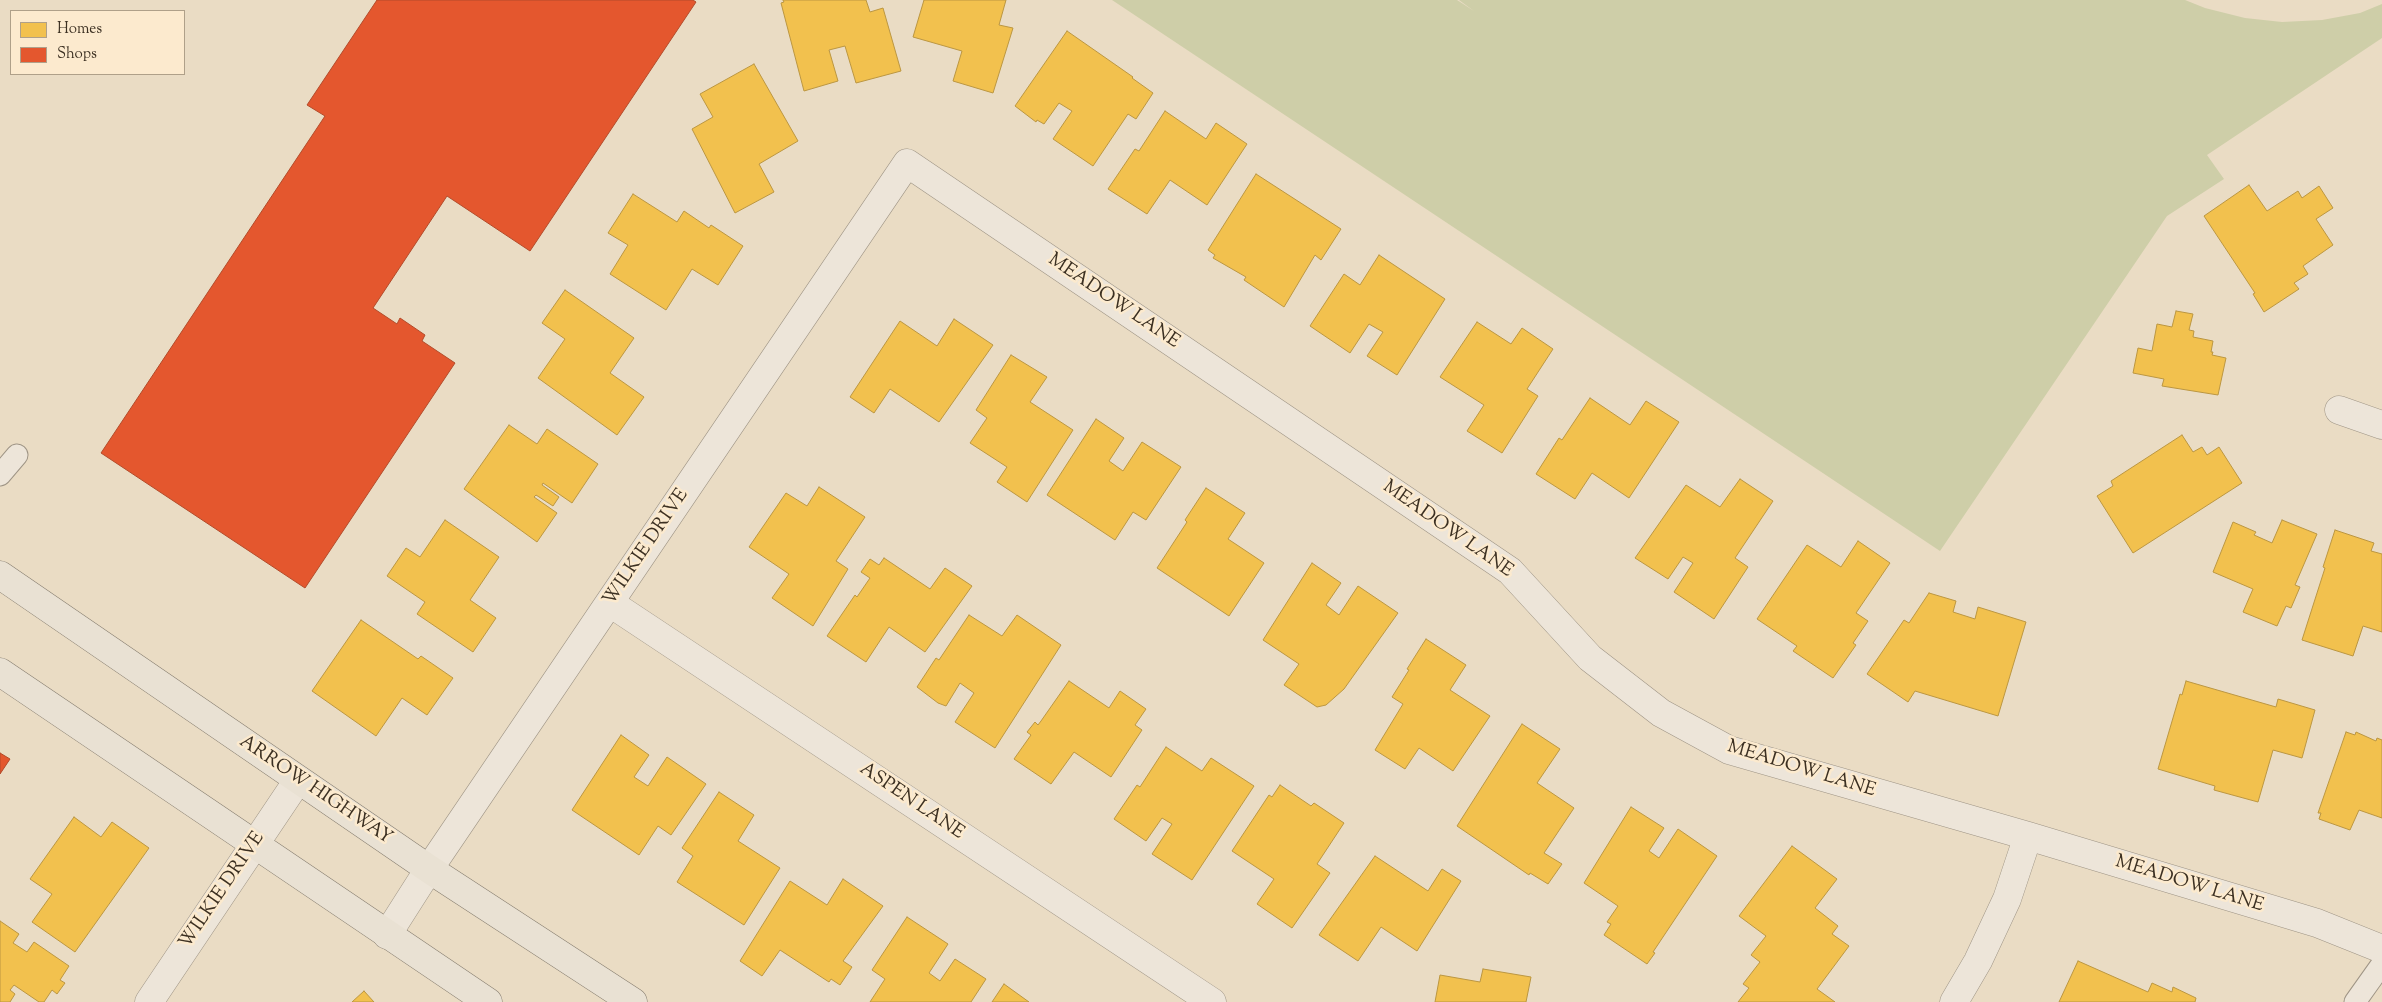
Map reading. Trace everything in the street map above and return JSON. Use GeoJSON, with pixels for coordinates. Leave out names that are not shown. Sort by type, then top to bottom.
{"type":"FeatureCollection","features":[{"type":"Feature","properties":{"kind":"main road","name":"ARROW HIGHWAY"},"geometry":{"type":"LineString","coordinates":[[0,575],[429,869],[633,1002]]}},
{"type":"Feature","properties":{"kind":"main road"},"geometry":{"type":"LineString","coordinates":[[0,672],[488,1002]]}},
{"type":"Feature","properties":{"kind":"street","name":"WILKIE DRIVE"},"geometry":{"type":"LineString","coordinates":[[387,935],[429,869],[907,162]]}},
{"type":"Feature","properties":{"kind":"street","name":"MEADOW LANE"},"geometry":{"type":"LineString","coordinates":[[907,162],[1510,571],[1590,658],[1661,713],[1729,750],[2028,836],[2317,923],[2382,950]]}},
{"type":"Feature","properties":{"kind":"street"},"geometry":{"type":"LineString","coordinates":[[2340,410],[2382,425]]}},
{"type":"Feature","properties":{"kind":"street","name":"ASPEN LANE"},"geometry":{"type":"LineString","coordinates":[[610,603],[1212,1002]]}},
{"type":"Feature","properties":{"kind":"street","name":"WILKIE DRIVE"},"geometry":{"type":"LineString","coordinates":[[149,1002],[298,780]]}},
{"type":"Feature","properties":{"kind":"street"},"geometry":{"type":"LineString","coordinates":[[1954,1002],[1978,962],[2007,900],[2028,836]]}},
{"type":"Feature","properties":{"kind":"lane"},"geometry":{"type":"LineString","coordinates":[[0,475],[17,455]]}},
{"type":"Feature","properties":{"kind":"lane"},"geometry":{"type":"LineString","coordinates":[[2355,1002],[2382,964]]}},
{"type":"Feature","properties":{"kind":"green space"},"geometry":{"type":"Polygon","coordinates":[[[1112,0],[1457,0],[1474,11],[1459,0],[2185,0],[2205,8],[2245,18],[2282,22],[2322,20],[2360,13],[2382,4],[2382,38],[2207,155],[2224,179],[2167,216],[1940,551],[1112,0]]]}},
{"type":"Feature","properties":{"kind":"building: Homes"},"geometry":{"type":"Polygon","coordinates":[[[783,0],[866,0],[870,12],[883,8],[901,71],[856,83],[845,46],[829,50],[838,81],[804,91],[781,3],[784,2],[783,0]]]}},
{"type":"Feature","properties":{"kind":"building: Homes"},"geometry":{"type":"Polygon","coordinates":[[[924,0],[1006,0],[999,25],[1013,28],[993,93],[953,81],[962,51],[913,37],[924,0]]]}},
{"type":"Feature","properties":{"kind":"building: Homes"},"geometry":{"type":"Polygon","coordinates":[[[1067,31],[1153,93],[1136,119],[1128,114],[1093,166],[1053,139],[1072,111],[1059,103],[1044,124],[1037,120],[1036,122],[1015,106],[1067,31]]]}},
{"type":"Feature","properties":{"kind":"building: Homes"},"geometry":{"type":"Polygon","coordinates":[[[754,64],[798,141],[759,164],[774,192],[735,213],[692,129],[713,117],[700,94],[754,64]]]}},
{"type":"Feature","properties":{"kind":"building: Homes"},"geometry":{"type":"Polygon","coordinates":[[[1165,111],[1206,139],[1216,123],[1247,144],[1207,205],[1170,180],[1147,214],[1108,189],[1135,149],[1139,151],[1165,111]]]}},
{"type":"Feature","properties":{"kind":"building: Homes"},"geometry":{"type":"Polygon","coordinates":[[[1256,174],[1341,229],[1321,260],[1315,255],[1284,307],[1244,280],[1246,277],[1213,258],[1215,255],[1208,250],[1256,174]]]}},
{"type":"Feature","properties":{"kind":"building: Homes"},"geometry":{"type":"Polygon","coordinates":[[[2249,185],[2267,211],[2298,191],[2302,198],[2319,186],[2333,208],[2316,219],[2333,245],[2303,266],[2308,274],[2294,283],[2299,289],[2264,312],[2253,294],[2255,293],[2204,216],[2249,185]]]}},
{"type":"Feature","properties":{"kind":"building: Homes"},"geometry":{"type":"Polygon","coordinates":[[[633,194],[677,222],[684,211],[709,228],[711,225],[743,246],[718,285],[692,269],[666,310],[610,274],[628,245],[608,233],[633,194]]]}},
{"type":"Feature","properties":{"kind":"building: Homes"},"geometry":{"type":"Polygon","coordinates":[[[1379,255],[1445,299],[1397,375],[1367,356],[1383,332],[1369,324],[1350,353],[1310,326],[1344,274],[1360,285],[1379,255]]]}},
{"type":"Feature","properties":{"kind":"building: Homes"},"geometry":{"type":"Polygon","coordinates":[[[565,290],[634,338],[610,373],[644,397],[617,435],[538,378],[565,339],[542,323],[565,290]]]}},
{"type":"Feature","properties":{"kind":"building: Homes"},"geometry":{"type":"Polygon","coordinates":[[[2176,311],[2193,314],[2189,330],[2194,331],[2193,337],[2213,341],[2212,355],[2226,358],[2218,395],[2162,386],[2164,379],[2133,373],[2138,348],[2152,351],[2157,324],[2172,327],[2176,311]]]}},
{"type":"Feature","properties":{"kind":"building: Homes"},"geometry":{"type":"Polygon","coordinates":[[[954,319],[993,345],[939,422],[890,389],[874,413],[850,397],[900,321],[937,346],[954,319]]]}},
{"type":"Feature","properties":{"kind":"building: Homes"},"geometry":{"type":"Polygon","coordinates":[[[1477,322],[1511,344],[1522,328],[1553,349],[1527,389],[1538,396],[1502,453],[1467,431],[1484,405],[1440,377],[1477,322]]]}},
{"type":"Feature","properties":{"kind":"building: Homes"},"geometry":{"type":"Polygon","coordinates":[[[1011,355],[1047,377],[1030,402],[1073,430],[1027,502],[997,482],[1007,467],[970,443],[987,418],[976,410],[1011,355]]]}},
{"type":"Feature","properties":{"kind":"building: Homes"},"geometry":{"type":"Polygon","coordinates":[[[1590,398],[1630,425],[1646,401],[1679,422],[1629,498],[1592,473],[1575,499],[1536,474],[1559,438],[1562,440],[1590,398]]]}},
{"type":"Feature","properties":{"kind":"building: Homes"},"geometry":{"type":"Polygon","coordinates":[[[1096,419],[1124,438],[1109,461],[1123,471],[1142,442],[1181,467],[1146,520],[1133,512],[1115,540],[1047,495],[1096,419]]]}},
{"type":"Feature","properties":{"kind":"building: Homes"},"geometry":{"type":"Polygon","coordinates":[[[509,425],[537,444],[547,429],[598,464],[572,503],[543,483],[542,485],[559,497],[553,506],[536,495],[534,497],[557,513],[537,542],[464,489],[509,425]]]}},
{"type":"Feature","properties":{"kind":"building: Homes"},"geometry":{"type":"Polygon","coordinates":[[[2182,435],[2193,452],[2202,447],[2207,455],[2219,447],[2242,483],[2133,553],[2097,496],[2113,486],[2111,481],[2182,435]]]}},
{"type":"Feature","properties":{"kind":"building: Homes"},"geometry":{"type":"Polygon","coordinates":[[[1740,479],[1773,501],[1735,558],[1748,567],[1714,619],[1674,592],[1693,563],[1683,557],[1668,579],[1635,558],[1686,485],[1720,507],[1740,479]]]}},
{"type":"Feature","properties":{"kind":"building: Homes"},"geometry":{"type":"Polygon","coordinates":[[[819,487],[865,517],[836,561],[848,569],[813,626],[772,598],[789,574],[749,547],[786,493],[807,506],[819,487]]]}},
{"type":"Feature","properties":{"kind":"building: Homes"},"geometry":{"type":"Polygon","coordinates":[[[1206,488],[1245,513],[1228,539],[1264,563],[1229,616],[1157,568],[1187,522],[1185,520],[1206,488]]]}},
{"type":"Feature","properties":{"kind":"building: Homes"},"geometry":{"type":"Polygon","coordinates":[[[445,520],[499,557],[470,600],[496,618],[473,652],[417,614],[425,602],[387,576],[406,548],[420,557],[445,520]]]}},
{"type":"Feature","properties":{"kind":"building: Homes"},"geometry":{"type":"Polygon","coordinates":[[[2282,520],[2317,534],[2295,585],[2300,587],[2291,608],[2286,606],[2277,626],[2243,612],[2253,589],[2213,572],[2233,522],[2256,532],[2254,535],[2272,543],[2282,520]]]}},
{"type":"Feature","properties":{"kind":"building: Homes"},"geometry":{"type":"Polygon","coordinates":[[[2335,530],[2374,543],[2371,551],[2382,554],[2382,632],[2363,626],[2353,656],[2302,640],[2335,530]]]}},
{"type":"Feature","properties":{"kind":"building: Homes"},"geometry":{"type":"Polygon","coordinates":[[[1858,541],[1890,563],[1856,613],[1868,621],[1853,643],[1856,645],[1833,678],[1793,651],[1797,646],[1757,619],[1807,545],[1841,567],[1858,541]]]}},
{"type":"Feature","properties":{"kind":"building: Homes"},"geometry":{"type":"Polygon","coordinates":[[[884,558],[930,589],[945,568],[972,586],[925,652],[889,627],[866,662],[827,636],[855,595],[857,597],[870,578],[861,572],[870,559],[879,565],[884,558]]]}},
{"type":"Feature","properties":{"kind":"building: Homes"},"geometry":{"type":"Polygon","coordinates":[[[1312,563],[1341,583],[1326,605],[1339,615],[1358,586],[1398,613],[1344,689],[1326,705],[1317,707],[1284,685],[1299,664],[1263,640],[1312,563]]]}},
{"type":"Feature","properties":{"kind":"building: Homes"},"geometry":{"type":"Polygon","coordinates":[[[1929,593],[1956,601],[1953,612],[1975,619],[1978,607],[2026,622],[1998,716],[1915,691],[1908,702],[1867,674],[1904,620],[1909,623],[1929,593]]]}},
{"type":"Feature","properties":{"kind":"building: Homes"},"geometry":{"type":"Polygon","coordinates":[[[969,615],[1002,636],[1017,615],[1061,645],[995,748],[955,722],[974,693],[960,683],[946,706],[938,703],[917,687],[936,658],[939,660],[969,615]]]}},
{"type":"Feature","properties":{"kind":"building: Homes"},"geometry":{"type":"Polygon","coordinates":[[[361,620],[418,659],[421,656],[453,678],[427,715],[402,698],[376,736],[312,691],[361,620]]]}},
{"type":"Feature","properties":{"kind":"building: Homes"},"geometry":{"type":"Polygon","coordinates":[[[1426,639],[1466,665],[1450,690],[1490,716],[1453,771],[1419,748],[1405,769],[1375,750],[1403,704],[1392,697],[1426,639]]]}},
{"type":"Feature","properties":{"kind":"building: Homes"},"geometry":{"type":"Polygon","coordinates":[[[1069,681],[1109,708],[1120,691],[1146,709],[1135,725],[1142,730],[1111,777],[1074,752],[1051,784],[1014,759],[1031,735],[1027,732],[1035,722],[1038,725],[1069,681]]]}},
{"type":"Feature","properties":{"kind":"building: Homes"},"geometry":{"type":"Polygon","coordinates":[[[2186,681],[2276,707],[2278,699],[2315,710],[2302,758],[2273,750],[2258,802],[2214,790],[2215,786],[2158,769],[2180,694],[2182,695],[2186,681]]]}},
{"type":"Feature","properties":{"kind":"building: Homes"},"geometry":{"type":"Polygon","coordinates":[[[1522,724],[1560,749],[1537,783],[1574,808],[1544,853],[1562,864],[1548,884],[1530,873],[1529,875],[1457,826],[1522,724]]]}},
{"type":"Feature","properties":{"kind":"building: Homes"},"geometry":{"type":"Polygon","coordinates":[[[2346,732],[2355,735],[2356,732],[2376,741],[2377,738],[2382,740],[2382,818],[2359,810],[2350,830],[2319,819],[2321,813],[2318,813],[2346,732]]]}},
{"type":"Feature","properties":{"kind":"building: Homes"},"geometry":{"type":"Polygon","coordinates":[[[621,735],[649,755],[634,777],[648,786],[667,757],[706,784],[671,835],[658,826],[639,855],[572,810],[621,735]]]}},
{"type":"Feature","properties":{"kind":"building: Homes"},"geometry":{"type":"Polygon","coordinates":[[[1166,747],[1202,771],[1211,758],[1254,786],[1192,880],[1152,854],[1172,824],[1162,818],[1146,841],[1114,819],[1137,785],[1140,787],[1166,747]]]}},
{"type":"Feature","properties":{"kind":"building: Homes"},"geometry":{"type":"Polygon","coordinates":[[[1280,785],[1311,806],[1314,803],[1344,823],[1317,864],[1330,873],[1292,928],[1257,904],[1274,879],[1232,851],[1269,795],[1272,797],[1280,785]]]}},
{"type":"Feature","properties":{"kind":"building: Homes"},"geometry":{"type":"Polygon","coordinates":[[[719,792],[754,815],[738,841],[780,868],[744,925],[677,882],[693,856],[682,848],[719,792]]]}},
{"type":"Feature","properties":{"kind":"building: Homes"},"geometry":{"type":"Polygon","coordinates":[[[1631,807],[1664,828],[1649,851],[1659,858],[1678,829],[1717,856],[1647,964],[1604,935],[1611,924],[1607,922],[1618,906],[1584,883],[1631,807]]]}},
{"type":"Feature","properties":{"kind":"building: Homes"},"geometry":{"type":"Polygon","coordinates":[[[74,817],[101,837],[112,822],[149,848],[75,952],[32,922],[52,894],[30,879],[74,817]]]}},
{"type":"Feature","properties":{"kind":"building: Homes"},"geometry":{"type":"Polygon","coordinates":[[[1792,846],[1837,879],[1815,908],[1838,926],[1832,934],[1849,946],[1817,989],[1835,1002],[1738,1002],[1749,988],[1743,984],[1760,962],[1751,955],[1766,936],[1739,916],[1792,846]]]}},
{"type":"Feature","properties":{"kind":"building: Homes"},"geometry":{"type":"Polygon","coordinates":[[[1375,856],[1428,891],[1442,869],[1461,881],[1417,951],[1381,927],[1358,961],[1319,935],[1375,856]]]}},
{"type":"Feature","properties":{"kind":"building: Homes"},"geometry":{"type":"Polygon","coordinates":[[[843,879],[883,906],[843,961],[852,967],[840,985],[831,979],[829,982],[780,950],[762,976],[740,961],[790,881],[827,905],[843,879]]]}},
{"type":"Feature","properties":{"kind":"building: Homes"},"geometry":{"type":"Polygon","coordinates":[[[907,917],[948,944],[929,973],[940,981],[955,959],[986,979],[971,1002],[870,1002],[885,979],[872,970],[907,917]]]}},
{"type":"Feature","properties":{"kind":"building: Homes"},"geometry":{"type":"Polygon","coordinates":[[[0,921],[19,934],[13,943],[27,952],[34,942],[69,966],[60,980],[65,983],[57,994],[52,990],[44,1002],[39,1002],[14,985],[10,990],[15,994],[10,1002],[0,1002],[0,921]]]}},
{"type":"Feature","properties":{"kind":"building: Homes"},"geometry":{"type":"Polygon","coordinates":[[[2078,961],[2148,992],[2152,983],[2172,992],[2173,987],[2196,998],[2195,1002],[2059,1002],[2078,961]]]}},
{"type":"Feature","properties":{"kind":"building: Homes"},"geometry":{"type":"Polygon","coordinates":[[[1483,969],[1531,977],[1526,1002],[1435,1002],[1440,975],[1480,982],[1483,969]]]}},
{"type":"Feature","properties":{"kind":"building: Homes"},"geometry":{"type":"Polygon","coordinates":[[[1004,984],[1029,1002],[992,1002],[1004,984]]]}},
{"type":"Feature","properties":{"kind":"building: Homes"},"geometry":{"type":"Polygon","coordinates":[[[364,991],[374,1002],[352,1002],[364,991]]]}},
{"type":"Feature","properties":{"kind":"building: Shops"},"geometry":{"type":"Polygon","coordinates":[[[377,0],[693,0],[696,2],[530,251],[447,196],[373,308],[397,324],[400,318],[425,335],[422,341],[455,363],[305,588],[101,453],[325,116],[307,105],[377,0]]]}},
{"type":"Feature","properties":{"kind":"building: Shops"},"geometry":{"type":"Polygon","coordinates":[[[0,753],[10,759],[0,774],[0,753]]]}}]}
